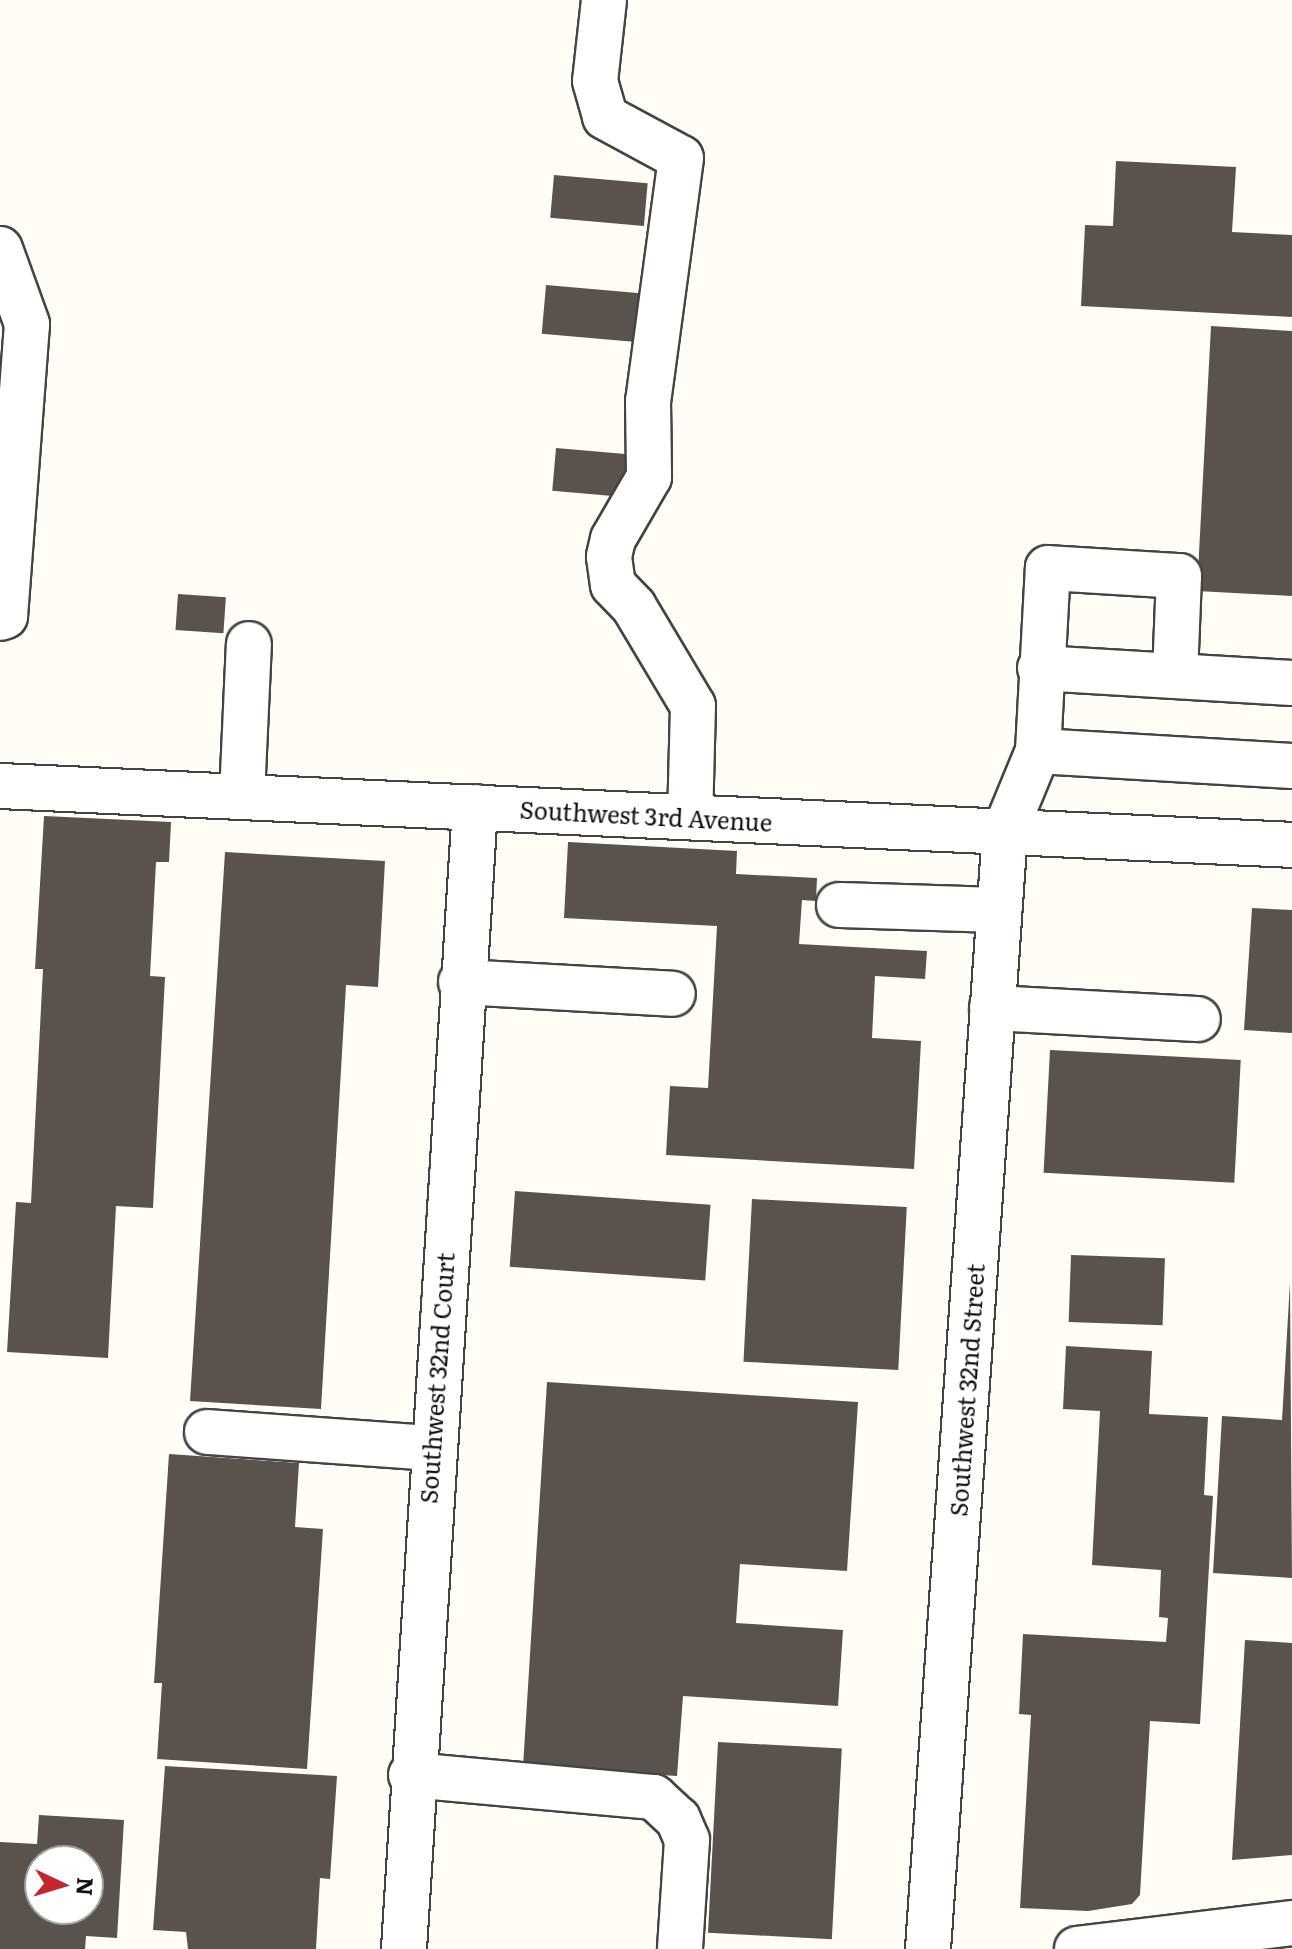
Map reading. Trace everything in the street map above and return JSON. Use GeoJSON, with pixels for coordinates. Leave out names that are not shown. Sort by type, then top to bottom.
{"type":"FeatureCollection","features":[{"type":"Feature","properties":{"kind":"street"},"geometry":{"type":"LineString","coordinates":[[604,0],[595,81],[605,117],[681,158],[648,401],[649,477],[613,539],[609,557],[613,585],[634,607],[693,706],[690,817]]}},
{"type":"Feature","properties":{"kind":"street"},"geometry":{"type":"LineString","coordinates":[[0,249],[27,324],[5,616],[0,618]]}},
{"type":"Feature","properties":{"kind":"street"},"geometry":{"type":"LineString","coordinates":[[1175,676],[1179,576],[1048,568],[1040,668],[1038,751],[1292,766]]}},
{"type":"Feature","properties":{"kind":"street"},"geometry":{"type":"LineString","coordinates":[[242,796],[249,644]]}},
{"type":"Feature","properties":{"kind":"street"},"geometry":{"type":"LineString","coordinates":[[1040,668],[1292,683]]}},
{"type":"Feature","properties":{"kind":"street","name":"Southwest 32nd Street"},"geometry":{"type":"LineString","coordinates":[[928,1949],[1005,831],[1038,751]]}},
{"type":"Feature","properties":{"kind":"street","name":"Southwest 3rd Avenue"},"geometry":{"type":"LineString","coordinates":[[0,786],[1292,845]]}},
{"type":"Feature","properties":{"kind":"street","name":"Southwest 32nd Court"},"geometry":{"type":"LineString","coordinates":[[404,1949],[431,1448],[475,807]]}},
{"type":"Feature","properties":{"kind":"street"},"geometry":{"type":"LineString","coordinates":[[839,905],[999,910]]}},
{"type":"Feature","properties":{"kind":"street"},"geometry":{"type":"LineString","coordinates":[[461,982],[673,994]]}},
{"type":"Feature","properties":{"kind":"street"},"geometry":{"type":"LineString","coordinates":[[992,1008],[1198,1019]]}},
{"type":"Feature","properties":{"kind":"street"},"geometry":{"type":"LineString","coordinates":[[207,1432],[431,1448]]}},
{"type":"Feature","properties":{"kind":"street"},"geometry":{"type":"LineString","coordinates":[[411,1775],[654,1797],[678,1819],[687,1840],[680,1949]]}},
{"type":"Feature","properties":{"kind":"street"},"geometry":{"type":"LineString","coordinates":[[1077,1949],[1292,1923]]}},
{"type":"Feature","properties":{"kind":"building"},"geometry":{"type":"Polygon","coordinates":[[[1116,161],[1236,167],[1232,232],[1292,235],[1292,317],[1081,306],[1085,225],[1113,226],[1116,161]]]}},
{"type":"Feature","properties":{"kind":"building"},"geometry":{"type":"Polygon","coordinates":[[[554,175],[648,183],[644,226],[550,218],[554,175]]]}},
{"type":"Feature","properties":{"kind":"building"},"geometry":{"type":"Polygon","coordinates":[[[546,285],[652,294],[647,343],[542,334],[546,285]]]}},
{"type":"Feature","properties":{"kind":"building"},"geometry":{"type":"Polygon","coordinates":[[[1211,326],[1292,331],[1292,596],[1197,591],[1211,326]]]}},
{"type":"Feature","properties":{"kind":"building"},"geometry":{"type":"Polygon","coordinates":[[[556,448],[631,455],[627,497],[552,491],[556,448]]]}},
{"type":"Feature","properties":{"kind":"building"},"geometry":{"type":"Polygon","coordinates":[[[178,594],[226,597],[223,633],[175,630],[178,594]]]}},
{"type":"Feature","properties":{"kind":"building"},"geometry":{"type":"Polygon","coordinates":[[[44,816],[171,822],[169,862],[156,862],[150,976],[165,977],[153,1208],[116,1206],[108,1358],[7,1352],[16,1202],[31,1203],[43,969],[35,969],[44,816]]]}},
{"type":"Feature","properties":{"kind":"building"},"geometry":{"type":"Polygon","coordinates":[[[568,842],[737,851],[736,874],[817,878],[816,901],[802,900],[799,944],[927,951],[925,979],[875,976],[872,1038],[921,1041],[914,1169],[666,1155],[670,1086],[708,1088],[717,926],[564,918],[568,842]]]}},
{"type":"Feature","properties":{"kind":"building"},"geometry":{"type":"Polygon","coordinates":[[[225,852],[385,861],[378,987],[346,985],[321,1409],[190,1401],[225,852]]]}},
{"type":"Feature","properties":{"kind":"building"},"geometry":{"type":"Polygon","coordinates":[[[1252,908],[1292,910],[1292,1033],[1244,1030],[1252,908]]]}},
{"type":"Feature","properties":{"kind":"building"},"geometry":{"type":"Polygon","coordinates":[[[1050,1050],[1241,1060],[1234,1183],[1044,1173],[1050,1050]]]}},
{"type":"Feature","properties":{"kind":"building"},"geometry":{"type":"Polygon","coordinates":[[[515,1191],[711,1205],[705,1280],[510,1267],[515,1191]]]}},
{"type":"Feature","properties":{"kind":"building"},"geometry":{"type":"Polygon","coordinates":[[[752,1199],[907,1207],[898,1370],[743,1362],[752,1199]]]}},
{"type":"Feature","properties":{"kind":"building"},"geometry":{"type":"Polygon","coordinates":[[[1071,1255],[1165,1258],[1163,1325],[1069,1322],[1071,1255]]]}},
{"type":"Feature","properties":{"kind":"building"},"geometry":{"type":"Polygon","coordinates":[[[1290,1282],[1292,1578],[1213,1573],[1222,1416],[1282,1420],[1290,1282]]]}},
{"type":"Feature","properties":{"kind":"building"},"geometry":{"type":"Polygon","coordinates":[[[1066,1346],[1152,1351],[1149,1414],[1208,1417],[1204,1495],[1213,1496],[1200,1724],[1150,1721],[1140,1895],[1132,1904],[1088,1911],[1020,1908],[1031,1715],[1019,1714],[1023,1634],[1166,1642],[1168,1618],[1159,1617],[1161,1570],[1092,1565],[1100,1411],[1063,1409],[1066,1346]]]}},
{"type":"Feature","properties":{"kind":"building"},"geometry":{"type":"Polygon","coordinates":[[[547,1382],[858,1402],[847,1571],[740,1564],[736,1623],[843,1630],[838,1706],[683,1696],[677,1776],[523,1767],[547,1382]]]}},
{"type":"Feature","properties":{"kind":"building"},"geometry":{"type":"Polygon","coordinates":[[[169,1454],[299,1463],[295,1527],[323,1529],[307,1769],[157,1759],[162,1683],[154,1683],[169,1454]]]}},
{"type":"Feature","properties":{"kind":"building"},"geometry":{"type":"Polygon","coordinates":[[[1245,1640],[1292,1643],[1292,1855],[1232,1860],[1245,1640]]]}},
{"type":"Feature","properties":{"kind":"building"},"geometry":{"type":"Polygon","coordinates":[[[718,1742],[842,1748],[832,1939],[708,1933],[718,1742]]]}},
{"type":"Feature","properties":{"kind":"building"},"geometry":{"type":"Polygon","coordinates":[[[165,1766],[337,1776],[330,1879],[320,1878],[316,1949],[188,1949],[186,1932],[153,1930],[165,1766]]]}},
{"type":"Feature","properties":{"kind":"building"},"geometry":{"type":"Polygon","coordinates":[[[39,1815],[124,1820],[117,1938],[86,1936],[85,1949],[0,1949],[0,1842],[37,1844],[39,1815]]]}}]}
